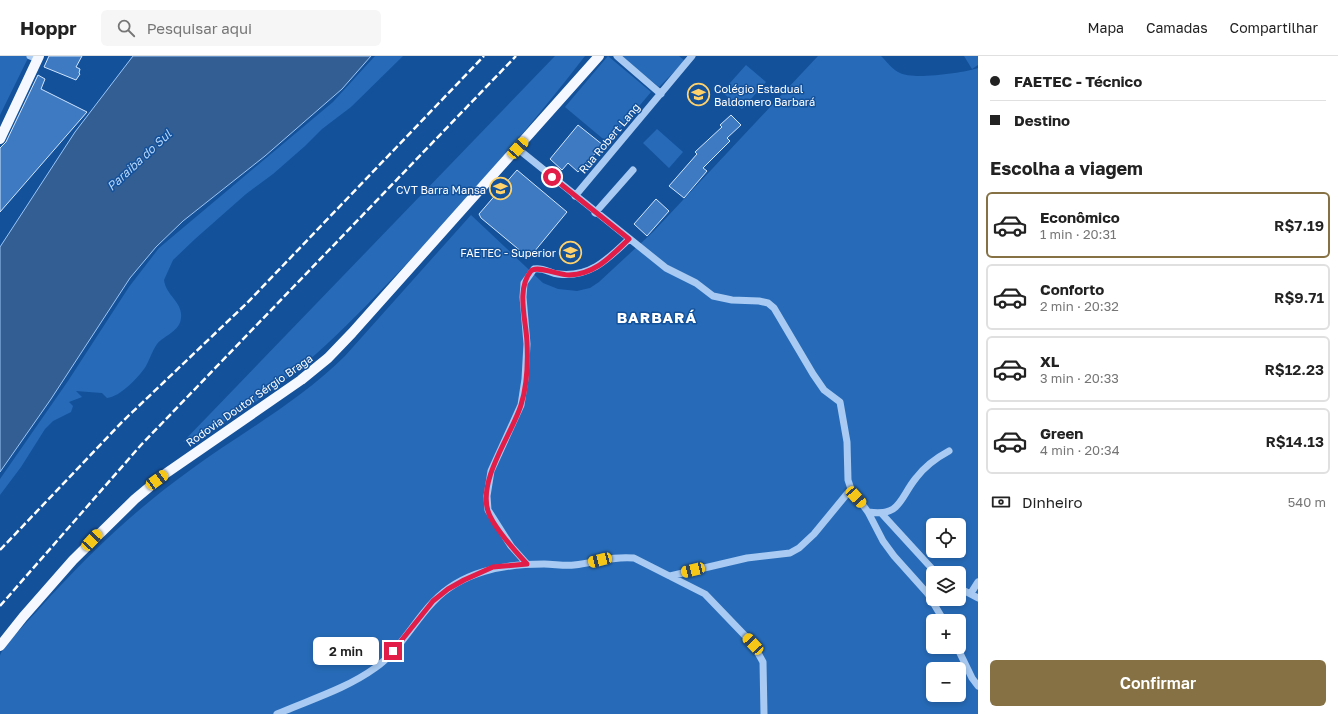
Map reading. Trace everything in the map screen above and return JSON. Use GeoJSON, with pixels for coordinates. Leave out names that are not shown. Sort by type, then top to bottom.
{"type":"FeatureCollection","features":[{"type":"Feature","properties":{"kind":"main road","name":"Rodovia Doutor Sérgio Braga"},"geometry":{"type":"LineString","coordinates":[[0,646],[23,617],[73,560],[101,530],[145,490],[200,449],[301,380],[328,358],[599,56]]}},
{"type":"Feature","properties":{"kind":"main road"},"geometry":{"type":"LineString","coordinates":[[0,139],[36,57]]}},
{"type":"Feature","properties":{"kind":"street"},"geometry":{"type":"LineString","coordinates":[[617,56],[661,94]]}},
{"type":"Feature","properties":{"kind":"street","name":"Rua Robert Lang"},"geometry":{"type":"LineString","coordinates":[[575,196],[661,94],[688,57]]}},
{"type":"Feature","properties":{"kind":"street"},"geometry":{"type":"LineString","coordinates":[[518,148],[595,213],[666,268],[696,283],[713,296],[732,300],[759,301],[768,303],[774,308],[824,390],[840,402],[847,442],[848,480],[851,489],[868,512],[883,541],[894,556],[928,594],[940,614]]}},
{"type":"Feature","properties":{"kind":"street"},"geometry":{"type":"LineString","coordinates":[[595,213],[634,170]]}},
{"type":"Feature","properties":{"kind":"street"},"geometry":{"type":"LineString","coordinates":[[527,564],[510,546],[488,510],[487,496],[491,471],[521,405],[525,379],[527,344],[523,297],[524,283],[532,270],[538,268],[563,275],[581,273],[593,269],[605,262],[632,241]]}},
{"type":"Feature","properties":{"kind":"street"},"geometry":{"type":"LineString","coordinates":[[868,512],[882,514],[888,513],[898,504],[922,470],[938,457],[949,451]]}},
{"type":"Feature","properties":{"kind":"street"},"geometry":{"type":"LineString","coordinates":[[669,576],[747,558],[790,552],[799,548],[814,534],[851,489]]}},
{"type":"Feature","properties":{"kind":"street"},"geometry":{"type":"LineString","coordinates":[[882,514],[930,566]]}},
{"type":"Feature","properties":{"kind":"street"},"geometry":{"type":"LineString","coordinates":[[277,714],[362,677],[377,667],[399,644],[433,601],[448,589],[464,580],[493,567],[527,564],[576,565],[621,557],[634,558],[705,594],[756,648],[763,662],[764,714]]}},
{"type":"Feature","properties":{"kind":"street"},"geometry":{"type":"LineString","coordinates":[[971,593],[978,582]]}},
{"type":"Feature","properties":{"kind":"street"},"geometry":{"type":"LineString","coordinates":[[966,591],[978,598]]}},
{"type":"Feature","properties":{"kind":"street"},"geometry":{"type":"LineString","coordinates":[[960,654],[972,678],[978,686]]}},
{"type":"Feature","properties":{"kind":"shaded area"},"geometry":{"type":"Polygon","coordinates":[[[0,56],[29,56],[0,115],[0,56]]]}},
{"type":"Feature","properties":{"kind":"shaded area"},"geometry":{"type":"Polygon","coordinates":[[[375,56],[403,56],[351,107],[322,129],[273,174],[246,194],[173,260],[164,280],[165,286],[177,303],[181,312],[181,318],[178,326],[157,344],[143,370],[129,386],[118,394],[107,398],[102,393],[76,391],[82,397],[69,402],[73,406],[71,412],[53,421],[45,429],[21,467],[0,495],[0,479],[68,381],[129,287],[159,248],[333,102],[375,56]]]}},
{"type":"Feature","properties":{"kind":"shaded area"},"geometry":{"type":"Polygon","coordinates":[[[555,56],[585,56],[501,159],[386,285],[334,337],[278,386],[248,407],[216,426],[183,442],[555,56]]]}},
{"type":"Feature","properties":{"kind":"shaded area"},"geometry":{"type":"Polygon","coordinates":[[[608,56],[651,92],[608,143],[565,107],[608,56]]]}},
{"type":"Feature","properties":{"kind":"shaded area"},"geometry":{"type":"Polygon","coordinates":[[[621,56],[679,56],[685,61],[659,87],[621,56]]]}},
{"type":"Feature","properties":{"kind":"shaded area"},"geometry":{"type":"Polygon","coordinates":[[[818,56],[881,56],[897,72],[915,76],[950,74],[978,68],[978,714],[0,714],[0,656],[17,633],[56,591],[110,536],[148,502],[168,486],[309,388],[327,373],[345,356],[471,215],[543,283],[558,289],[577,291],[590,288],[599,282],[653,232],[818,56]]]}},
{"type":"Feature","properties":{"kind":"shaded area"},"geometry":{"type":"Polygon","coordinates":[[[964,56],[978,56],[978,65],[972,69],[964,56]]]}},
{"type":"Feature","properties":{"kind":"shaded area"},"geometry":{"type":"Polygon","coordinates":[[[746,65],[766,82],[742,109],[722,92],[746,65]]]}},
{"type":"Feature","properties":{"kind":"shaded area"},"geometry":{"type":"Polygon","coordinates":[[[657,129],[683,152],[669,168],[643,143],[657,129]]]}},
{"type":"Feature","properties":{"kind":"water","name":"Paraiba do Sul"},"geometry":{"type":"Polygon","coordinates":[[[133,56],[371,56],[342,89],[265,156],[183,221],[156,247],[130,278],[51,399],[0,472],[0,247],[75,132],[133,56]]]}},
{"type":"Feature","properties":{"kind":"building"},"geometry":{"type":"Polygon","coordinates":[[[49,56],[82,56],[76,67],[80,69],[80,74],[76,80],[44,67],[49,56]]]}},
{"type":"Feature","properties":{"kind":"building"},"geometry":{"type":"Polygon","coordinates":[[[38,75],[45,79],[41,89],[87,112],[0,212],[0,148],[6,142],[38,75]]]}},
{"type":"Feature","properties":{"kind":"building"},"geometry":{"type":"Polygon","coordinates":[[[731,115],[741,125],[727,138],[730,141],[703,168],[707,171],[684,198],[669,186],[697,154],[695,152],[722,127],[720,125],[731,115]]]}},
{"type":"Feature","properties":{"kind":"building"},"geometry":{"type":"Polygon","coordinates":[[[578,125],[603,145],[578,172],[568,163],[562,170],[550,159],[578,125]]]}},
{"type":"Feature","properties":{"kind":"building"},"geometry":{"type":"Polygon","coordinates":[[[517,170],[567,212],[529,258],[481,218],[479,214],[517,170]]]}},
{"type":"Feature","properties":{"kind":"building"},"geometry":{"type":"Polygon","coordinates":[[[656,199],[669,211],[647,236],[634,224],[656,199]]]}},
{"type":"Feature","properties":{"kind":"railway"},"geometry":{"type":"LineString","coordinates":[[0,550],[123,421],[247,303],[484,56]]}},
{"type":"Feature","properties":{"kind":"railway"},"geometry":{"type":"LineString","coordinates":[[0,606],[141,445],[516,56]]}},
{"type":"Feature","properties":{"kind":"place","name":"Colégio Estadual Baldomero Barbará"},"geometry":{"type":"Point","coordinates":[699,94]}},
{"type":"Feature","properties":{"kind":"place","name":"CVT Barra Mansa"},"geometry":{"type":"Point","coordinates":[501,189]}},
{"type":"Feature","properties":{"kind":"place","name":"FAETEC - Superior"},"geometry":{"type":"Point","coordinates":[571,252]}},
{"type":"Feature","properties":{"kind":"district","name":"BARBARÁ"},"geometry":{"type":"Point","coordinates":[657,317]}},
{"type":"Feature","properties":{"kind":"route"},"geometry":{"type":"LineString","coordinates":[[393,651],[433,601],[448,589],[493,567],[527,564],[510,546],[497,526],[488,510],[487,496],[491,471],[521,405],[525,379],[527,344],[523,297],[524,283],[532,270],[538,268],[563,275],[581,273],[593,269],[605,262],[629,239],[552,177]]}}]}
